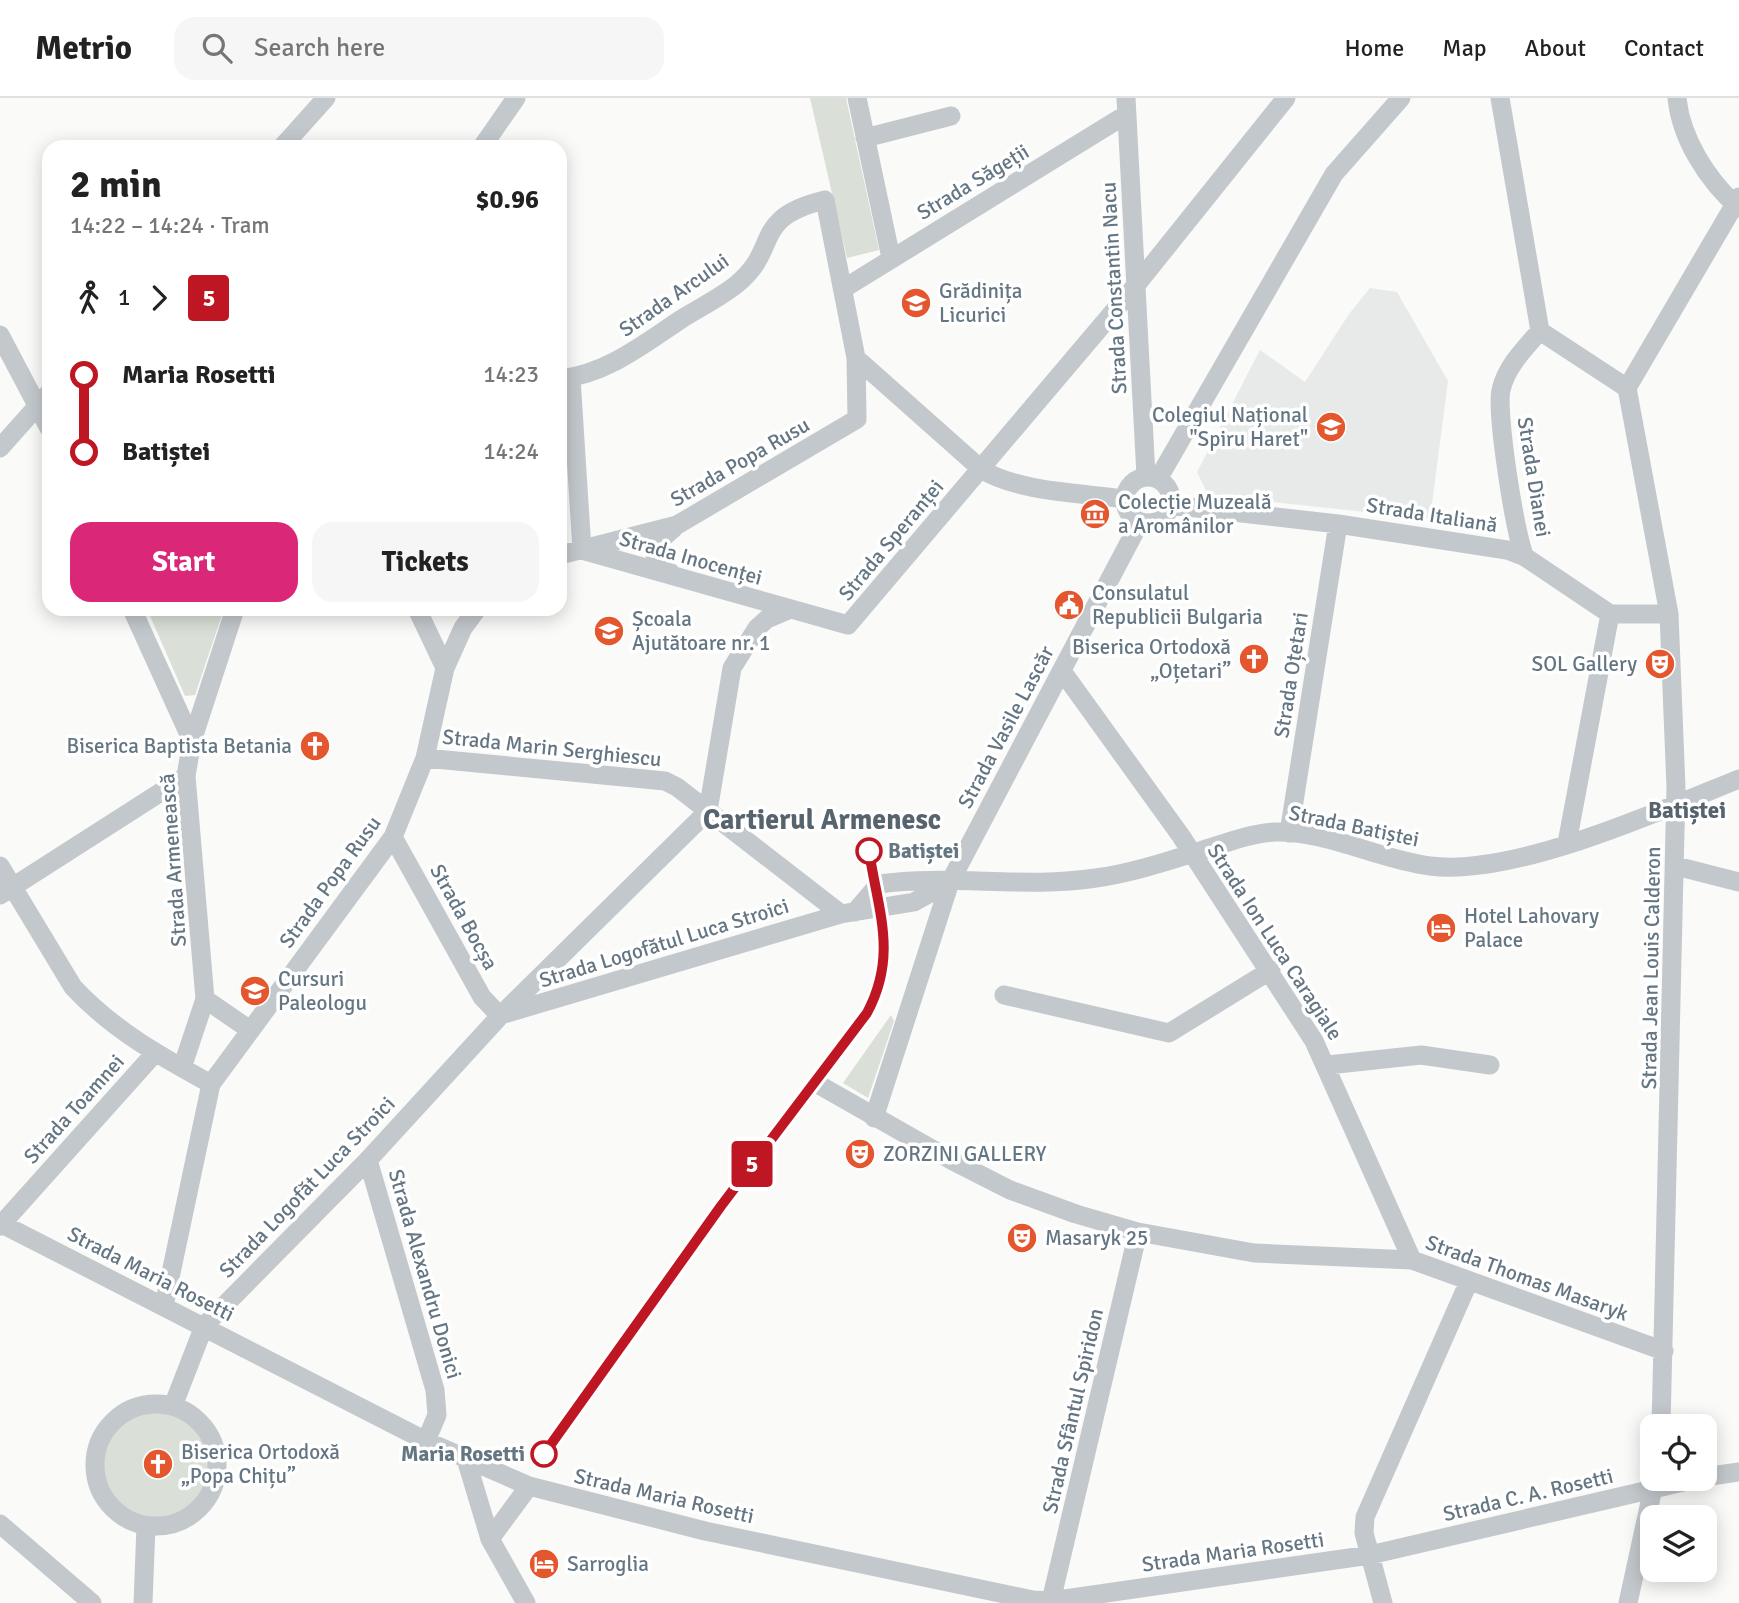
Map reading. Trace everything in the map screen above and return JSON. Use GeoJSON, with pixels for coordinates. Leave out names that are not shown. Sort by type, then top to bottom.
{"type":"FeatureCollection","features":[{"type":"Feature","properties":{"kind":"street"},"geometry":{"type":"LineString","coordinates":[[288,140],[326,98]]}},
{"type":"Feature","properties":{"kind":"street"},"geometry":{"type":"LineString","coordinates":[[487,140],[516,98]]}},
{"type":"Feature","properties":{"kind":"street"},"geometry":{"type":"LineString","coordinates":[[857,98],[891,258]]}},
{"type":"Feature","properties":{"kind":"street","name":"Strada Speranței"},"geometry":{"type":"LineString","coordinates":[[788,610],[848,625],[1137,284],[1286,98]]}},
{"type":"Feature","properties":{"kind":"street"},"geometry":{"type":"LineString","coordinates":[[1152,477],[1169,490],[1170,505],[1167,512],[1155,522],[1140,522],[1128,512],[1125,499],[1132,482],[1152,477],[1334,174],[1401,98]]}},
{"type":"Feature","properties":{"kind":"street"},"geometry":{"type":"LineString","coordinates":[[1500,98],[1540,331],[1628,388],[1738,203],[1697,156],[1681,122],[1677,98]]}},
{"type":"Feature","properties":{"kind":"street","name":"Strada Constantin Nacu"},"geometry":{"type":"LineString","coordinates":[[1127,106],[1152,477]]}},
{"type":"Feature","properties":{"kind":"street","name":"Strada Săgeții"},"geometry":{"type":"LineString","coordinates":[[843,289],[1127,106]]}},
{"type":"Feature","properties":{"kind":"street"},"geometry":{"type":"LineString","coordinates":[[865,138],[951,116]]}},
{"type":"Feature","properties":{"kind":"street","name":"Strada Arcului"},"geometry":{"type":"LineString","coordinates":[[567,377],[629,355],[738,283],[754,262],[777,221],[800,206],[825,200],[843,289]]}},
{"type":"Feature","properties":{"kind":"street"},"geometry":{"type":"LineString","coordinates":[[843,289],[856,358],[981,469],[1016,483],[1125,499]]}},
{"type":"Feature","properties":{"kind":"street","name":"Strada Dianei"},"geometry":{"type":"LineString","coordinates":[[1525,557],[1517,534],[1500,390],[1510,368],[1540,331]]}},
{"type":"Feature","properties":{"kind":"street"},"geometry":{"type":"LineString","coordinates":[[0,335],[42,397]]}},
{"type":"Feature","properties":{"kind":"street","name":"Strada Popa Rusu"},"geometry":{"type":"LineString","coordinates":[[567,553],[677,525],[857,419],[856,358]]}},
{"type":"Feature","properties":{"kind":"street","name":"Strada Jean Louis Calderon"},"geometry":{"type":"LineString","coordinates":[[1628,388],[1669,614],[1677,804],[1661,1414]]}},
{"type":"Feature","properties":{"kind":"street"},"geometry":{"type":"LineString","coordinates":[[567,398],[582,550]]}},
{"type":"Feature","properties":{"kind":"street"},"geometry":{"type":"LineString","coordinates":[[0,447],[42,404]]}},
{"type":"Feature","properties":{"kind":"street","name":"Strada Italiană"},"geometry":{"type":"LineString","coordinates":[[1170,505],[1338,524],[1488,546],[1525,557],[1610,614]]}},
{"type":"Feature","properties":{"kind":"street","name":"Strada Vasile Lascăr"},"geometry":{"type":"LineString","coordinates":[[874,1118],[950,883],[1140,522]]}},
{"type":"Feature","properties":{"kind":"street","name":"Strada Oțetari"},"geometry":{"type":"LineString","coordinates":[[1289,833],[1338,524]]}},
{"type":"Feature","properties":{"kind":"street"},"geometry":{"type":"LineString","coordinates":[[676,577],[655,561],[655,552],[656,544],[677,525]]}},
{"type":"Feature","properties":{"kind":"street","name":"Strada Inocenței"},"geometry":{"type":"LineString","coordinates":[[582,550],[788,610]]}},
{"type":"Feature","properties":{"kind":"street"},"geometry":{"type":"LineString","coordinates":[[500,1016],[708,811],[732,668],[757,628],[767,619],[788,610]]}},
{"type":"Feature","properties":{"kind":"street"},"geometry":{"type":"LineString","coordinates":[[1567,843],[1610,614],[1669,614]]}},
{"type":"Feature","properties":{"kind":"street"},"geometry":{"type":"LineString","coordinates":[[135,616],[192,741]]}},
{"type":"Feature","properties":{"kind":"street","name":"Strada Armenească"},"geometry":{"type":"LineString","coordinates":[[182,1068],[205,999],[186,776],[192,741],[233,616]]}},
{"type":"Feature","properties":{"kind":"street"},"geometry":{"type":"LineString","coordinates":[[420,616],[445,668]]}},
{"type":"Feature","properties":{"kind":"street","name":"Strada Popa Rusu"},"geometry":{"type":"LineString","coordinates":[[211,1084],[393,837],[425,758],[445,668],[463,628],[472,616]]}},
{"type":"Feature","properties":{"kind":"street","name":"Strada Ion Luca Caragiale"},"geometry":{"type":"LineString","coordinates":[[1062,671],[1270,970],[1328,1065],[1412,1260]]}},
{"type":"Feature","properties":{"kind":"street","name":"Strada Marin Serghiescu"},"geometry":{"type":"LineString","coordinates":[[425,758],[652,778],[677,787],[848,913]]}},
{"type":"Feature","properties":{"kind":"street"},"geometry":{"type":"LineString","coordinates":[[6,891],[186,776]]}},
{"type":"Feature","properties":{"kind":"street","name":"Strada Batiștei"},"geometry":{"type":"LineString","coordinates":[[848,913],[879,884],[910,879],[950,883],[1081,880],[1114,875],[1256,835],[1289,833],[1410,863],[1450,867],[1492,864],[1567,843],[1739,779]]}},
{"type":"Feature","properties":{"kind":"street","name":"Strada Bocșa"},"geometry":{"type":"LineString","coordinates":[[393,837],[482,997],[500,1016]]}},
{"type":"Feature","properties":{"kind":"street"},"geometry":{"type":"LineString","coordinates":[[0,866],[6,891],[73,987],[121,1031],[211,1084],[164,1306]]}},
{"type":"Feature","properties":{"kind":"street"},"geometry":{"type":"LineString","coordinates":[[1676,866],[1739,882]]}},
{"type":"Feature","properties":{"kind":"street","name":"Strada Batiștei"},"geometry":{"type":"LineString","coordinates":[[848,913],[914,902],[950,883]]}},
{"type":"Feature","properties":{"kind":"street","name":"Strada Logofătul Luca Stroici"},"geometry":{"type":"LineString","coordinates":[[500,1016],[848,913]]}},
{"type":"Feature","properties":{"kind":"street"},"geometry":{"type":"LineString","coordinates":[[1004,995],[1169,1033],[1270,970]]}},
{"type":"Feature","properties":{"kind":"street"},"geometry":{"type":"LineString","coordinates":[[205,999],[250,1030]]}},
{"type":"Feature","properties":{"kind":"street","name":"Strada Logofăt Luca Stroici"},"geometry":{"type":"LineString","coordinates":[[173,1406],[205,1326],[368,1160],[500,1016]]}},
{"type":"Feature","properties":{"kind":"street","name":"Strada Toamnei"},"geometry":{"type":"LineString","coordinates":[[0,1224],[155,1053]]}},
{"type":"Feature","properties":{"kind":"street"},"geometry":{"type":"LineString","coordinates":[[1328,1065],[1421,1055],[1490,1065]]}},
{"type":"Feature","properties":{"kind":"street","name":"Strada Thomas Masaryk"},"geometry":{"type":"LineString","coordinates":[[821,1086],[874,1118],[1010,1190],[1138,1232],[1254,1253],[1412,1260],[1664,1351]]}},
{"type":"Feature","properties":{"kind":"street","name":"Strada Alexandru Donici"},"geometry":{"type":"LineString","coordinates":[[368,1160],[438,1405],[426,1441]]}},
{"type":"Feature","properties":{"kind":"street","name":"Strada Maria Rosetti"},"geometry":{"type":"LineString","coordinates":[[0,1224],[466,1459],[529,1486],[705,1531],[1038,1601],[1370,1555]]}},
{"type":"Feature","properties":{"kind":"street","name":"Strada Sfântul Spiridon"},"geometry":{"type":"LineString","coordinates":[[1038,1601],[1138,1232]]}},
{"type":"Feature","properties":{"kind":"street"},"geometry":{"type":"LineString","coordinates":[[1383,1603],[1364,1533],[1365,1517],[1469,1281]]}},
{"type":"Feature","properties":{"kind":"street"},"geometry":{"type":"LineString","coordinates":[[146,1405],[173,1406],[194,1417],[209,1434],[217,1456],[216,1479],[207,1500],[191,1516],[169,1525],[146,1525],[121,1516],[105,1499],[95,1474],[96,1452],[105,1431],[125,1412],[146,1405]]}},
{"type":"Feature","properties":{"kind":"street"},"geometry":{"type":"LineString","coordinates":[[466,1459],[490,1539],[526,1603]]}},
{"type":"Feature","properties":{"kind":"street"},"geometry":{"type":"LineString","coordinates":[[1717,1475],[1739,1472]]}},
{"type":"Feature","properties":{"kind":"street"},"geometry":{"type":"LineString","coordinates":[[490,1539],[529,1486]]}},
{"type":"Feature","properties":{"kind":"street","name":"Strada C. A. Rosetti"},"geometry":{"type":"LineString","coordinates":[[1370,1555],[1640,1487]]}},
{"type":"Feature","properties":{"kind":"street"},"geometry":{"type":"LineString","coordinates":[[1628,1603],[1652,1491]]}},
{"type":"Feature","properties":{"kind":"street"},"geometry":{"type":"LineString","coordinates":[[0,1524],[92,1603]]}},
{"type":"Feature","properties":{"kind":"street"},"geometry":{"type":"LineString","coordinates":[[143,1603],[146,1525]]}},
{"type":"Feature","properties":{"kind":"shaded area"},"geometry":{"type":"Polygon","coordinates":[[[810,98],[846,98],[879,250],[847,258],[810,98]]]}},
{"type":"Feature","properties":{"kind":"shaded area","name":"Colegiul Național \"Spiru Haret\""},"geometry":{"type":"Polygon","coordinates":[[[1370,288],[1397,292],[1448,381],[1430,519],[1208,495],[1197,472],[1260,350],[1305,382],[1349,314],[1370,288]]]}},
{"type":"Feature","properties":{"kind":"shaded area"},"geometry":{"type":"Polygon","coordinates":[[[150,616],[222,616],[195,695],[185,696],[150,616]]]}},
{"type":"Feature","properties":{"kind":"shaded area"},"geometry":{"type":"Polygon","coordinates":[[[891,1015],[894,1021],[868,1098],[843,1083],[891,1015]]]}},
{"type":"Feature","properties":{"kind":"shaded area"},"geometry":{"type":"Polygon","coordinates":[[[156,1412],[177,1416],[194,1428],[206,1445],[210,1466],[206,1487],[194,1504],[177,1516],[156,1520],[135,1516],[118,1504],[106,1487],[102,1466],[106,1445],[118,1428],[135,1416],[156,1412]]]}},
{"type":"Feature","properties":{"kind":"tram line","name":"5"},"geometry":{"type":"LineString","coordinates":[[544,1454],[721,1206],[867,1013],[880,983],[885,957],[869,851]]}},
{"type":"Feature","properties":{"kind":"place","name":"Grădinița Licurici"},"geometry":{"type":"Point","coordinates":[916,303]}},
{"type":"Feature","properties":{"kind":"place","name":"Colegiul Național \"Spiru Haret\""},"geometry":{"type":"Point","coordinates":[1331,427]}},
{"type":"Feature","properties":{"kind":"place","name":"Colecție Muzeală a Aromânilor"},"geometry":{"type":"Point","coordinates":[1095,514]}},
{"type":"Feature","properties":{"kind":"place","name":"Consulatul Republicii Bulgaria"},"geometry":{"type":"Point","coordinates":[1069,605]}},
{"type":"Feature","properties":{"kind":"place","name":"Școala Ajutătoare nr. 1"},"geometry":{"type":"Point","coordinates":[609,631]}},
{"type":"Feature","properties":{"kind":"place","name":"Biserica Ortodoxă „Oțetari”"},"geometry":{"type":"Point","coordinates":[1254,659]}},
{"type":"Feature","properties":{"kind":"place","name":"SOL Gallery"},"geometry":{"type":"Point","coordinates":[1660,664]}},
{"type":"Feature","properties":{"kind":"place","name":"Biserica Baptista Betania"},"geometry":{"type":"Point","coordinates":[315,746]}},
{"type":"Feature","properties":{"kind":"place","name":"Batiștei"},"geometry":{"type":"Point","coordinates":[869,851]}},
{"type":"Feature","properties":{"kind":"place","name":"Hotel Lahovary Palace"},"geometry":{"type":"Point","coordinates":[1441,928]}},
{"type":"Feature","properties":{"kind":"place","name":"Cursuri Paleologu"},"geometry":{"type":"Point","coordinates":[255,991]}},
{"type":"Feature","properties":{"kind":"place","name":"ZORZINI GALLERY"},"geometry":{"type":"Point","coordinates":[860,1154]}},
{"type":"Feature","properties":{"kind":"place","name":"Masaryk 25"},"geometry":{"type":"Point","coordinates":[1022,1238]}},
{"type":"Feature","properties":{"kind":"place","name":"Maria Rosetti"},"geometry":{"type":"Point","coordinates":[544,1454]}},
{"type":"Feature","properties":{"kind":"place","name":"Biserica Ortodoxă „Popa Chițu”"},"geometry":{"type":"Point","coordinates":[158,1464]}},
{"type":"Feature","properties":{"kind":"place","name":"Sarroglia"},"geometry":{"type":"Point","coordinates":[544,1564]}},
{"type":"Feature","properties":{"kind":"district","name":"Batiștei"},"geometry":{"type":"Point","coordinates":[1687,810]}},
{"type":"Feature","properties":{"kind":"district","name":"Cartierul Armenesc"},"geometry":{"type":"Point","coordinates":[822,819]}}]}
